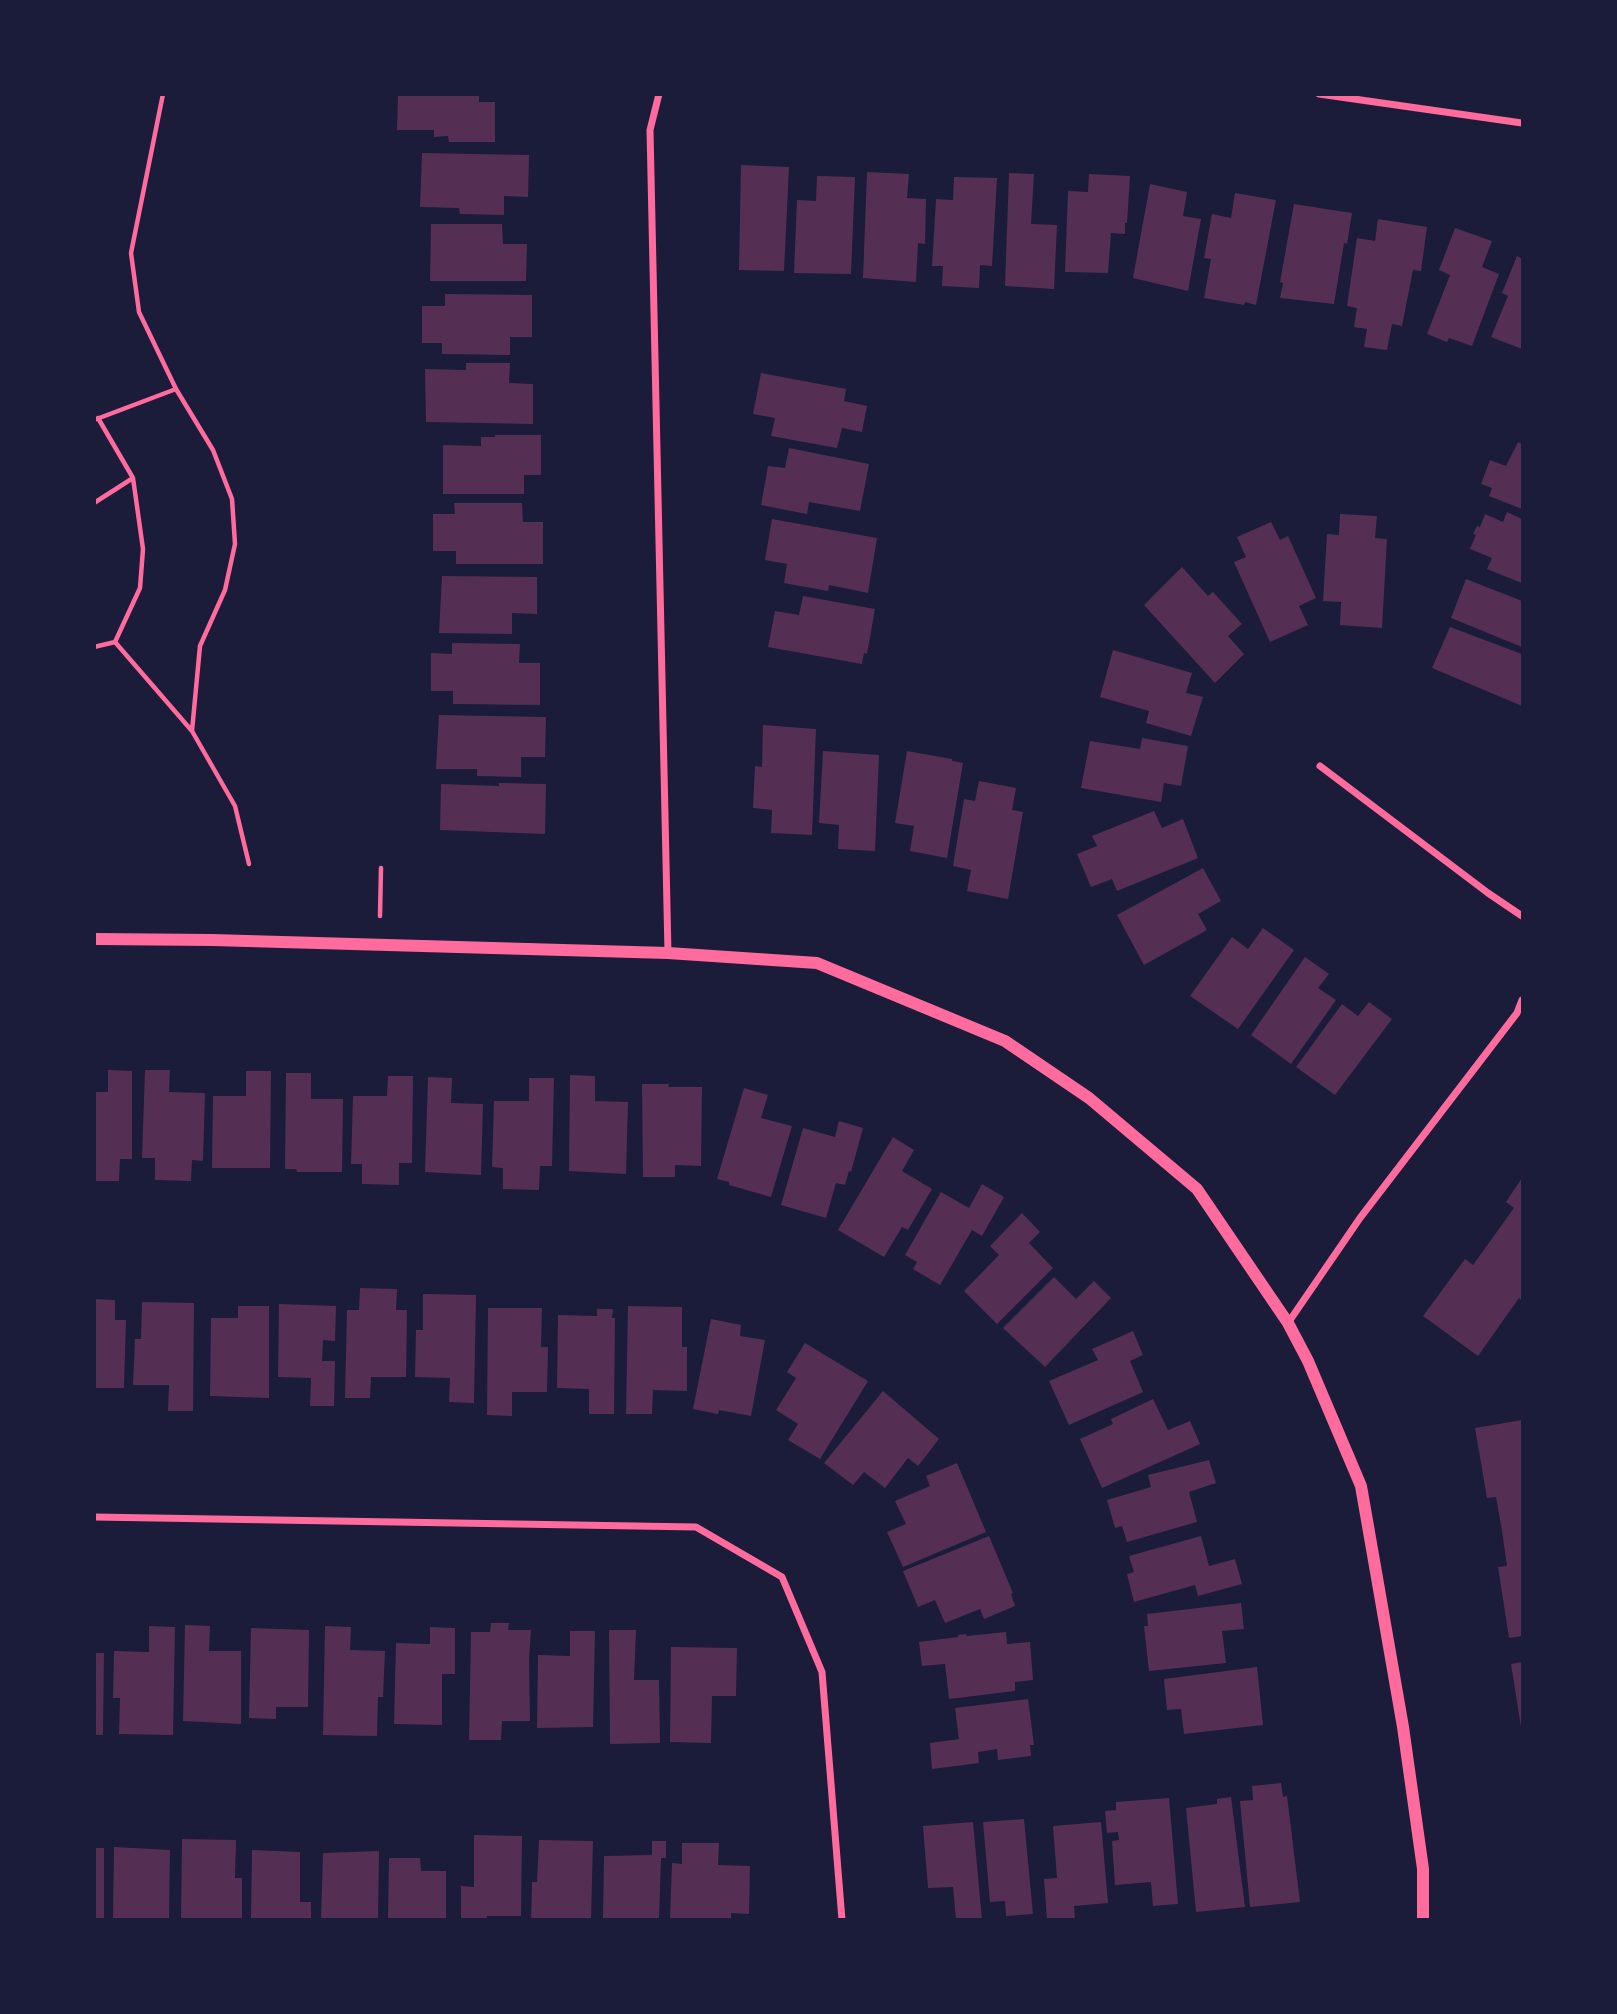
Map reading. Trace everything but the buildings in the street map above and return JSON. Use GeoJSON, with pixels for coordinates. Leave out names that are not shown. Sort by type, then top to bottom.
{"type":"FeatureCollection","features":[{"type":"Feature","properties":{"kind":"street"},"geometry":{"type":"LineString","coordinates":[[659,94],[650,130],[668,953]]}},
{"type":"Feature","properties":{"kind":"street"},"geometry":{"type":"LineString","coordinates":[[1319,94],[1522,123]]}},
{"type":"Feature","properties":{"kind":"street"},"geometry":{"type":"LineString","coordinates":[[1320,766],[1522,916]]}},
{"type":"Feature","properties":{"kind":"street"},"geometry":{"type":"LineString","coordinates":[[94,939],[668,953],[817,963],[1005,1041],[1089,1098],[1196,1189],[1288,1323],[1308,1361],[1361,1486],[1404,1727],[1423,1869],[1423,1920]]}},
{"type":"Feature","properties":{"kind":"street"},"geometry":{"type":"LineString","coordinates":[[1288,1323],[1360,1218],[1520,1015],[1522,1000]]}},
{"type":"Feature","properties":{"kind":"street"},"geometry":{"type":"LineString","coordinates":[[94,1517],[696,1527],[782,1577],[821,1672],[842,1920]]}},
{"type":"Feature","properties":{"kind":"path"},"geometry":{"type":"LineString","coordinates":[[163,94],[131,253],[139,312],[176,390],[214,450],[232,499],[235,544],[225,590],[200,646],[192,731]]}},
{"type":"Feature","properties":{"kind":"path"},"geometry":{"type":"LineString","coordinates":[[115,642],[139,588],[144,549],[133,478],[97,419],[176,390]]}},
{"type":"Feature","properties":{"kind":"path"},"geometry":{"type":"LineString","coordinates":[[94,503],[133,478]]}},
{"type":"Feature","properties":{"kind":"path"},"geometry":{"type":"LineString","coordinates":[[115,642],[192,731],[235,806],[249,864]]}},
{"type":"Feature","properties":{"kind":"path"},"geometry":{"type":"LineString","coordinates":[[94,647],[115,642]]}},
{"type":"Feature","properties":{"kind":"path"},"geometry":{"type":"LineString","coordinates":[[380,945],[381,868]]}}]}
